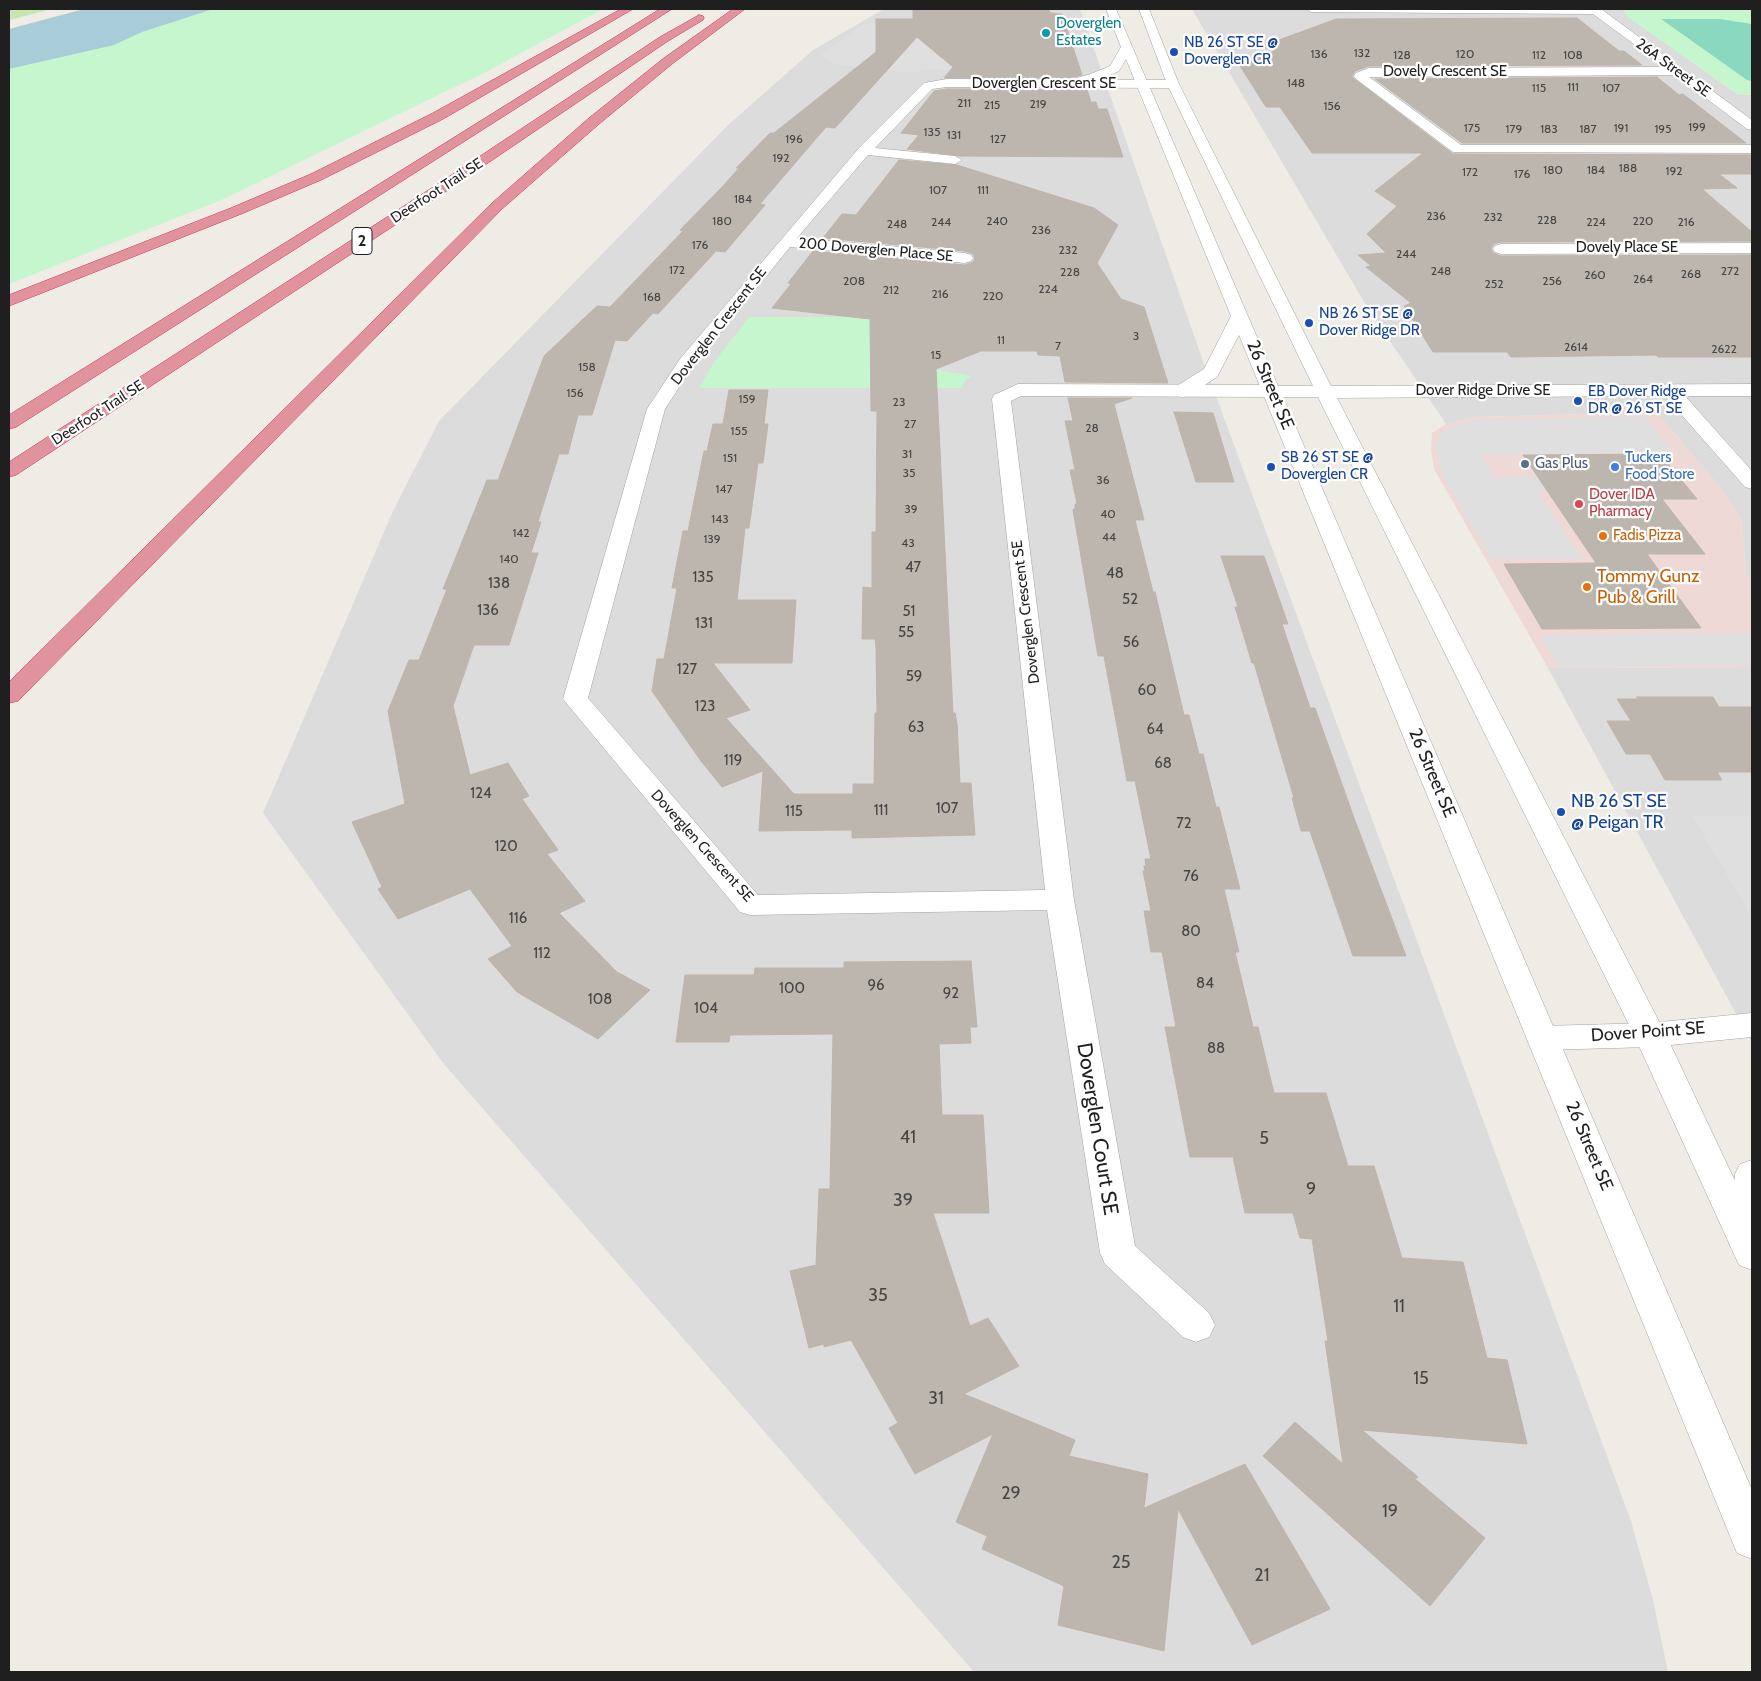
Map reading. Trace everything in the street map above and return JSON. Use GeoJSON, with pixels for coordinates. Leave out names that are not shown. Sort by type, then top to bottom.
{"type":"FeatureCollection","features":[{"type":"Feature","properties":{"kind":"highway"},"geometry":{"type":"LineString","coordinates":[[9,300],[236,211],[316,177],[438,116],[628,9]]}},
{"type":"Feature","properties":{"kind":"highway","name":"Deerfoot Trail SE"},"geometry":{"type":"LineString","coordinates":[[9,422],[667,9]]}},
{"type":"Feature","properties":{"kind":"highway","name":"Deerfoot Trail SE"},"geometry":{"type":"LineString","coordinates":[[9,471],[446,185],[664,39],[714,9]]}},
{"type":"Feature","properties":{"kind":"highway"},"geometry":{"type":"LineString","coordinates":[[9,696],[497,206],[594,121],[668,61],[740,9]]}},
{"type":"Feature","properties":{"kind":"street","name":"26 Street SE"},"geometry":{"type":"LineString","coordinates":[[1111,9],[1126,49],[1273,391],[1752,1538]]}},
{"type":"Feature","properties":{"kind":"street"},"geometry":{"type":"LineString","coordinates":[[1144,9],[1172,84],[1325,392],[1650,1035],[1750,1249]]}},
{"type":"Feature","properties":{"kind":"street"},"geometry":{"type":"LineString","coordinates":[[1311,9],[1596,10]]}},
{"type":"Feature","properties":{"kind":"street","name":"26A Street SE"},"geometry":{"type":"LineString","coordinates":[[1596,10],[1752,126]]}},
{"type":"Feature","properties":{"kind":"street"},"geometry":{"type":"LineString","coordinates":[[1070,84],[1092,78],[1115,68],[1126,49]]}},
{"type":"Feature","properties":{"kind":"street","name":"Dovely Crescent SE"},"geometry":{"type":"LineString","coordinates":[[1677,71],[1369,72],[1360,76],[1458,148],[1752,149]]}},
{"type":"Feature","properties":{"kind":"street","name":"Doverglen Crescent SE"},"geometry":{"type":"LineString","coordinates":[[1172,84],[947,83],[928,86],[864,151],[686,363],[656,409],[575,699],[750,905],[1060,900],[1001,399],[1018,390],[1273,391]]}},
{"type":"Feature","properties":{"kind":"street"},"geometry":{"type":"LineString","coordinates":[[864,151],[955,160]]}},
{"type":"Feature","properties":{"kind":"street","name":"200 Doverglen Place SE"},"geometry":{"type":"LineString","coordinates":[[786,242],[965,258]]}},
{"type":"Feature","properties":{"kind":"street","name":"Dovely Place SE"},"geometry":{"type":"LineString","coordinates":[[1501,249],[1752,248]]}},
{"type":"Feature","properties":{"kind":"street"},"geometry":{"type":"LineString","coordinates":[[1182,390],[1211,373],[1240,316]]}},
{"type":"Feature","properties":{"kind":"street","name":"Dover Ridge Drive SE"},"geometry":{"type":"LineString","coordinates":[[1273,391],[1752,390]]}},
{"type":"Feature","properties":{"kind":"street"},"geometry":{"type":"LineString","coordinates":[[1671,391],[1752,483]]}},
{"type":"Feature","properties":{"kind":"street","name":"Doverglen Court SE"},"geometry":{"type":"LineString","coordinates":[[1060,900],[1118,1252],[1196,1325]]}},
{"type":"Feature","properties":{"kind":"street","name":"Dover Point SE"},"geometry":{"type":"LineString","coordinates":[[1543,1038],[1650,1035],[1752,1025]]}},
{"type":"Feature","properties":{"kind":"street"},"geometry":{"type":"LineString","coordinates":[[1750,1249],[1752,1174]]}},
{"type":"Feature","properties":{"kind":"shaded area"},"geometry":{"type":"Polygon","coordinates":[[[884,9],[1080,9],[1203,361],[1631,1521],[1653,1600],[1668,1672],[974,1672],[443,1063],[263,813],[393,511],[439,421],[728,125],[813,50],[884,9]]]}},
{"type":"Feature","properties":{"kind":"shaded area"},"geometry":{"type":"Polygon","coordinates":[[[1192,9],[1623,9],[1627,16],[1737,94],[1752,95],[1752,578],[1746,575],[1742,521],[1725,493],[1656,412],[1476,417],[1446,424],[1367,307],[1192,9]]]}},
{"type":"Feature","properties":{"kind":"shaded area"},"geometry":{"type":"Polygon","coordinates":[[[1003,23],[1019,69],[925,69],[914,73],[838,65],[820,55],[864,24],[1003,23]]]}},
{"type":"Feature","properties":{"kind":"shaded area"},"geometry":{"type":"Polygon","coordinates":[[[1656,412],[1725,493],[1742,521],[1746,575],[1752,578],[1752,667],[1548,668],[1434,469],[1431,450],[1432,433],[1446,424],[1476,417],[1656,412]]]}},
{"type":"Feature","properties":{"kind":"shaded area"},"geometry":{"type":"Polygon","coordinates":[[[1644,416],[1673,452],[1482,455],[1494,477],[1563,477],[1573,491],[1537,491],[1582,559],[1491,559],[1443,476],[1435,445],[1443,431],[1469,421],[1644,416]]]}},
{"type":"Feature","properties":{"kind":"shaded area"},"geometry":{"type":"Polygon","coordinates":[[[1752,633],[1752,665],[1559,667],[1541,636],[1752,633]]]}},
{"type":"Feature","properties":{"kind":"shaded area"},"geometry":{"type":"Polygon","coordinates":[[[1752,667],[1752,1043],[1548,668],[1752,667]]]}},
{"type":"Feature","properties":{"kind":"shaded area"},"geometry":{"type":"Polygon","coordinates":[[[1692,816],[1752,816],[1752,917],[1692,816]]]}},
{"type":"Feature","properties":{"kind":"green space"},"geometry":{"type":"Polygon","coordinates":[[[9,9],[52,9],[9,20],[9,9]]]}},
{"type":"Feature","properties":{"kind":"green space"},"geometry":{"type":"Polygon","coordinates":[[[212,9],[603,9],[484,73],[219,201],[9,284],[9,63],[212,9]]]}},
{"type":"Feature","properties":{"kind":"green space"},"geometry":{"type":"Polygon","coordinates":[[[1623,9],[1752,9],[1752,95],[1737,94],[1627,16],[1623,9]]]}},
{"type":"Feature","properties":{"kind":"green space"},"geometry":{"type":"Polygon","coordinates":[[[1661,19],[1720,19],[1752,24],[1752,81],[1747,80],[1661,19]]]}},
{"type":"Feature","properties":{"kind":"green space"},"geometry":{"type":"Polygon","coordinates":[[[749,317],[874,317],[922,367],[972,376],[965,381],[961,388],[699,388],[715,361],[749,317]]]}},
{"type":"Feature","properties":{"kind":"water"},"geometry":{"type":"Polygon","coordinates":[[[84,9],[213,9],[142,32],[114,45],[9,69],[9,29],[84,9]]]}},
{"type":"Feature","properties":{"kind":"building"},"geometry":{"type":"Polygon","coordinates":[[[913,9],[1037,9],[1062,14],[1082,75],[1070,78],[944,78],[953,67],[917,37],[835,128],[826,127],[760,204],[765,205],[725,252],[716,251],[658,314],[653,313],[627,341],[615,340],[592,415],[578,415],[568,454],[559,454],[538,522],[541,522],[531,553],[538,553],[509,645],[474,645],[453,706],[470,775],[508,763],[529,796],[522,799],[558,850],[547,854],[585,901],[559,913],[617,972],[650,990],[598,1039],[517,992],[488,959],[512,946],[470,889],[398,919],[378,889],[382,887],[352,822],[405,804],[388,711],[409,660],[419,660],[447,589],[443,589],[487,480],[498,480],[544,356],[597,306],[610,307],[683,231],[680,230],[723,186],[739,168],[736,168],[770,133],[774,133],[876,52],[876,19],[913,19],[913,9]]]}},
{"type":"Feature","properties":{"kind":"building"},"geometry":{"type":"Polygon","coordinates":[[[1577,18],[1619,51],[1624,51],[1642,65],[1369,66],[1355,71],[1352,77],[1453,154],[1752,155],[1752,174],[1719,174],[1737,188],[1702,189],[1752,232],[1752,241],[1501,242],[1494,244],[1491,248],[1493,253],[1501,256],[1752,255],[1752,357],[1658,357],[1656,355],[1511,357],[1507,352],[1433,352],[1404,306],[1411,303],[1366,267],[1371,266],[1358,255],[1386,253],[1367,234],[1397,206],[1375,191],[1423,153],[1312,153],[1280,107],[1266,107],[1240,66],[1276,50],[1260,47],[1336,19],[1577,18]]]}},
{"type":"Feature","properties":{"kind":"building"},"geometry":{"type":"Polygon","coordinates":[[[1657,77],[1679,95],[1683,94],[1746,143],[1462,143],[1375,79],[1657,77]]]}},
{"type":"Feature","properties":{"kind":"building"},"geometry":{"type":"Polygon","coordinates":[[[947,89],[1087,90],[1091,102],[1096,102],[1098,109],[1107,109],[1123,157],[959,156],[907,149],[919,135],[901,133],[934,91],[947,89]]]}},
{"type":"Feature","properties":{"kind":"building"},"geometry":{"type":"Polygon","coordinates":[[[899,160],[957,165],[1094,208],[1118,225],[1097,263],[1121,299],[1144,307],[1168,383],[1065,382],[1060,356],[1038,355],[1037,351],[981,351],[936,369],[953,713],[955,713],[957,723],[960,783],[971,783],[975,835],[852,838],[852,830],[759,831],[763,771],[722,787],[701,761],[652,691],[657,659],[664,659],[677,588],[672,588],[683,531],[688,531],[704,451],[707,451],[713,424],[723,424],[729,390],[768,390],[764,424],[768,424],[763,463],[758,463],[749,528],[745,528],[737,600],[796,600],[792,663],[713,663],[750,710],[726,718],[794,794],[853,794],[853,784],[874,784],[875,713],[877,713],[876,648],[875,639],[862,639],[863,587],[872,588],[872,532],[876,532],[877,411],[871,411],[870,319],[772,308],[791,284],[788,283],[813,251],[965,265],[973,262],[975,259],[973,254],[965,251],[823,238],[842,214],[856,215],[899,160]]]}},
{"type":"Feature","properties":{"kind":"building"},"geometry":{"type":"Polygon","coordinates":[[[1068,398],[1132,398],[1114,404],[1144,520],[1135,520],[1153,592],[1155,592],[1184,715],[1189,715],[1199,754],[1203,754],[1240,889],[1224,889],[1239,952],[1235,952],[1253,1027],[1258,1027],[1274,1093],[1326,1093],[1348,1166],[1374,1166],[1402,1258],[1463,1262],[1487,1358],[1507,1360],[1527,1444],[1362,1430],[1418,1477],[1415,1479],[1485,1538],[1430,1606],[1263,1456],[1295,1422],[1343,1464],[1325,1341],[1328,1341],[1312,1239],[1300,1238],[1293,1213],[1245,1213],[1233,1157],[1190,1157],[1165,1027],[1176,1027],[1162,952],[1151,952],[1144,911],[1151,911],[1143,871],[1145,871],[1144,866],[1146,866],[1145,859],[1151,859],[1135,781],[1127,781],[1104,656],[1098,656],[1073,510],[1075,504],[1077,504],[1070,470],[1075,470],[1065,421],[1073,421],[1068,398]]]}},
{"type":"Feature","properties":{"kind":"building"},"geometry":{"type":"Polygon","coordinates":[[[1174,412],[1213,413],[1234,482],[1196,482],[1174,412]]]}},
{"type":"Feature","properties":{"kind":"building"},"geometry":{"type":"Polygon","coordinates":[[[1660,454],[1697,499],[1662,499],[1705,554],[1647,554],[1701,628],[1542,629],[1504,564],[1596,563],[1523,455],[1660,454]]]}},
{"type":"Feature","properties":{"kind":"building"},"geometry":{"type":"Polygon","coordinates":[[[1221,556],[1264,556],[1288,624],[1282,624],[1310,708],[1315,708],[1406,956],[1353,956],[1310,831],[1301,831],[1292,798],[1294,798],[1254,663],[1252,663],[1235,607],[1238,607],[1221,556]]]}},
{"type":"Feature","properties":{"kind":"building"},"geometry":{"type":"Polygon","coordinates":[[[1637,697],[1713,697],[1719,707],[1752,707],[1752,772],[1717,772],[1722,780],[1665,780],[1650,754],[1626,754],[1607,721],[1631,721],[1617,699],[1638,699],[1637,697]]]}},
{"type":"Feature","properties":{"kind":"building"},"geometry":{"type":"Polygon","coordinates":[[[971,961],[977,1027],[970,1027],[971,1043],[939,1044],[942,1115],[983,1115],[989,1213],[933,1213],[970,1326],[988,1318],[1019,1366],[964,1394],[1075,1440],[1069,1456],[1148,1474],[1144,1508],[1245,1464],[1330,1609],[1252,1645],[1178,1509],[1164,1651],[1058,1625],[1064,1586],[982,1549],[987,1536],[956,1522],[993,1434],[915,1474],[889,1428],[898,1423],[851,1340],[824,1347],[824,1344],[809,1348],[790,1271],[816,1265],[819,1189],[830,1189],[833,1034],[730,1035],[729,1042],[676,1042],[685,975],[754,975],[755,968],[844,968],[844,962],[971,961]]]}},
{"type":"Feature","properties":{"kind":"place","name":"Doverglen Estates"},"geometry":{"type":"Point","coordinates":[1046,33]}},
{"type":"Feature","properties":{"kind":"place","name":"NB 26 ST SE @ Doverglen CR"},"geometry":{"type":"Point","coordinates":[1174,52]}},
{"type":"Feature","properties":{"kind":"place","name":"NB 26 ST SE @ Dover Ridge DR"},"geometry":{"type":"Point","coordinates":[1309,323]}},
{"type":"Feature","properties":{"kind":"place","name":"EB Dover Ridge DR @ 26 ST SE"},"geometry":{"type":"Point","coordinates":[1578,401]}},
{"type":"Feature","properties":{"kind":"place","name":"Gas Plus"},"geometry":{"type":"Point","coordinates":[1525,464]}},
{"type":"Feature","properties":{"kind":"place","name":"SB 26 ST SE @ Doverglen CR"},"geometry":{"type":"Point","coordinates":[1271,467]}},
{"type":"Feature","properties":{"kind":"place","name":"Tuckers Food Store"},"geometry":{"type":"Point","coordinates":[1615,467]}},
{"type":"Feature","properties":{"kind":"place","name":"Dover IDA Pharmacy"},"geometry":{"type":"Point","coordinates":[1579,504]}},
{"type":"Feature","properties":{"kind":"place","name":"Fadis Pizza"},"geometry":{"type":"Point","coordinates":[1603,536]}},
{"type":"Feature","properties":{"kind":"place","name":"Tommy Gunz Pub & Grill"},"geometry":{"type":"Point","coordinates":[1587,587]}},
{"type":"Feature","properties":{"kind":"place","name":"NB 26 ST SE @ Peigan TR"},"geometry":{"type":"Point","coordinates":[1561,812]}}]}
